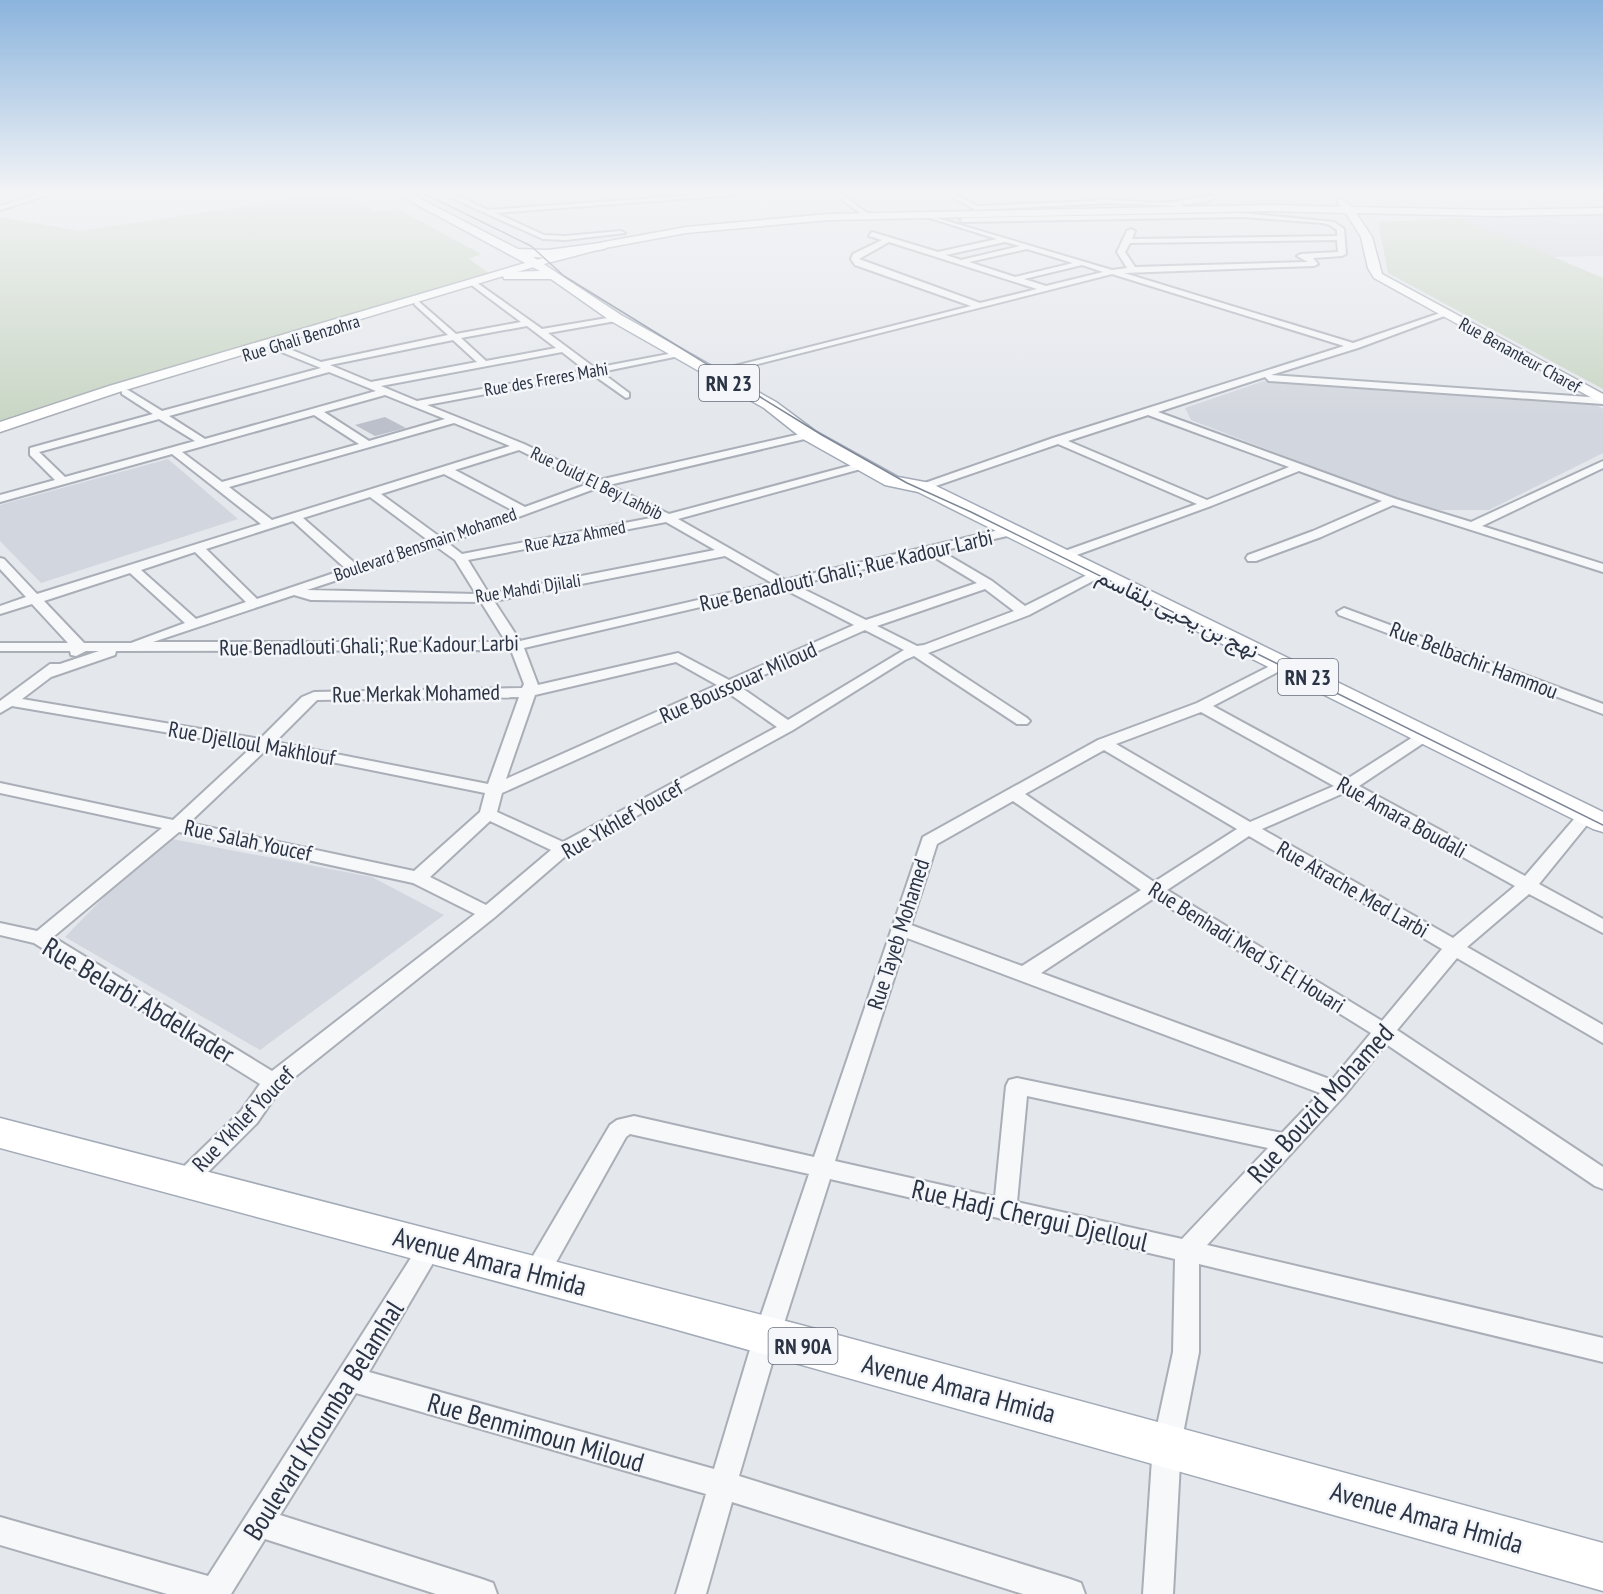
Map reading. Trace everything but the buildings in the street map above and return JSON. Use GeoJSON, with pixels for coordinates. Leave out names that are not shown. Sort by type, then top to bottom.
{"type":"FeatureCollection","features":[{"type":"Feature","properties":{"kind":"main road","name":"Rue Ghali Benzohra"},"geometry":{"type":"LineString","coordinates":[[0,435],[270,345],[475,284],[541,268]]}},
{"type":"Feature","properties":{"kind":"main road","name":"Rue Ghali Benzohra"},"geometry":{"type":"LineString","coordinates":[[0,427],[114,389],[418,303],[475,284],[541,268]]}},
{"type":"Feature","properties":{"kind":"main road","name":"نهج بن يحيى بلقاسم"},"geometry":{"type":"LineString","coordinates":[[544,268],[616,318],[770,405],[809,435],[892,481],[923,487],[922,492],[927,497],[1001,529],[1012,531],[1595,819]]}},
{"type":"Feature","properties":{"kind":"main road","name":"Rue Benanteur Charef"},"geometry":{"type":"LineString","coordinates":[[1374,268],[1378,276],[1603,400]]}},
{"type":"Feature","properties":{"kind":"main road","name":"Avenue Amara Hmida"},"geometry":{"type":"LineString","coordinates":[[0,1133],[1167,1444],[1603,1567]]}},
{"type":"Feature","properties":{"kind":"street"},"geometry":{"type":"LineString","coordinates":[[874,268],[977,304]]}},
{"type":"Feature","properties":{"kind":"street"},"geometry":{"type":"LineString","coordinates":[[985,268],[1044,288]]}},
{"type":"Feature","properties":{"kind":"street"},"geometry":{"type":"LineString","coordinates":[[1016,279],[1060,268]]}},
{"type":"Feature","properties":{"kind":"street"},"geometry":{"type":"LineString","coordinates":[[1099,268],[1355,346]]}},
{"type":"Feature","properties":{"kind":"street"},"geometry":{"type":"LineString","coordinates":[[714,374],[977,304],[1111,272],[1154,268]]}},
{"type":"Feature","properties":{"kind":"street"},"geometry":{"type":"LineString","coordinates":[[475,284],[626,395]]}},
{"type":"Feature","properties":{"kind":"street"},"geometry":{"type":"LineString","coordinates":[[418,303],[484,364]]}},
{"type":"Feature","properties":{"kind":"street"},"geometry":{"type":"LineString","coordinates":[[923,487],[1057,440],[1355,346],[1446,314]]}},
{"type":"Feature","properties":{"kind":"street"},"geometry":{"type":"LineString","coordinates":[[540,332],[616,318]]}},
{"type":"Feature","properties":{"kind":"street"},"geometry":{"type":"LineString","coordinates":[[63,482],[34,453],[34,450],[363,354],[528,323]]}},
{"type":"Feature","properties":{"kind":"street","name":"Rue Ould El Bey Lahbib"},"geometry":{"type":"LineString","coordinates":[[270,345],[520,446],[668,518],[785,585],[915,650],[1022,721]]}},
{"type":"Feature","properties":{"kind":"street"},"geometry":{"type":"LineString","coordinates":[[368,385],[563,349]]}},
{"type":"Feature","properties":{"kind":"street","name":"Rue des Freres Mahi"},"geometry":{"type":"LineString","coordinates":[[414,404],[679,355]]}},
{"type":"Feature","properties":{"kind":"street"},"geometry":{"type":"LineString","coordinates":[[1258,377],[1603,400]]}},
{"type":"Feature","properties":{"kind":"street"},"geometry":{"type":"LineString","coordinates":[[125,392],[203,442]]}},
{"type":"Feature","properties":{"kind":"street"},"geometry":{"type":"LineString","coordinates":[[0,499],[384,392]]}},
{"type":"Feature","properties":{"kind":"street"},"geometry":{"type":"LineString","coordinates":[[315,411],[365,443]]}},
{"type":"Feature","properties":{"kind":"street"},"geometry":{"type":"LineString","coordinates":[[1147,411],[1392,501],[1603,568]]}},
{"type":"Feature","properties":{"kind":"street"},"geometry":{"type":"LineString","coordinates":[[221,486],[365,443],[453,420]]}},
{"type":"Feature","properties":{"kind":"street","name":"Boulevard Bensmain Mohamed"},"geometry":{"type":"LineString","coordinates":[[46,674],[352,569],[439,542],[598,484],[809,435]]}},
{"type":"Feature","properties":{"kind":"street"},"geometry":{"type":"LineString","coordinates":[[1057,440],[1207,504]]}},
{"type":"Feature","properties":{"kind":"street"},"geometry":{"type":"LineString","coordinates":[[0,610],[444,468],[520,446]]}},
{"type":"Feature","properties":{"kind":"street"},"geometry":{"type":"LineString","coordinates":[[175,451],[269,524]]}},
{"type":"Feature","properties":{"kind":"street"},"geometry":{"type":"LineString","coordinates":[[1472,526],[1603,464]]}},
{"type":"Feature","properties":{"kind":"street","name":"Rue Azza Ahmed"},"geometry":{"type":"LineString","coordinates":[[460,558],[668,518],[864,465]]}},
{"type":"Feature","properties":{"kind":"street"},"geometry":{"type":"LineString","coordinates":[[1063,556],[1207,504],[1299,467]]}},
{"type":"Feature","properties":{"kind":"street"},"geometry":{"type":"LineString","coordinates":[[444,468],[522,510]]}},
{"type":"Feature","properties":{"kind":"street"},"geometry":{"type":"LineString","coordinates":[[371,492],[460,558],[516,646],[531,684],[494,790],[488,814],[418,878]]}},
{"type":"Feature","properties":{"kind":"street"},"geometry":{"type":"LineString","coordinates":[[1252,558],[1317,534],[1392,501]]}},
{"type":"Feature","properties":{"kind":"street"},"geometry":{"type":"LineString","coordinates":[[294,516],[352,569]]}},
{"type":"Feature","properties":{"kind":"street","name":"Rue Benadlouti Ghali; Rue Kadour Larbi"},"geometry":{"type":"LineString","coordinates":[[0,647],[516,646],[1012,531]]}},
{"type":"Feature","properties":{"kind":"street"},"geometry":{"type":"LineString","coordinates":[[196,547],[254,603]]}},
{"type":"Feature","properties":{"kind":"street"},"geometry":{"type":"LineString","coordinates":[[929,549],[987,584],[1024,612]]}},
{"type":"Feature","properties":{"kind":"street","name":"Rue Mahdi Djilali"},"geometry":{"type":"LineString","coordinates":[[294,590],[311,596],[487,598],[725,552]]}},
{"type":"Feature","properties":{"kind":"street"},"geometry":{"type":"LineString","coordinates":[[0,562],[81,648]]}},
{"type":"Feature","properties":{"kind":"street"},"geometry":{"type":"LineString","coordinates":[[132,568],[194,623]]}},
{"type":"Feature","properties":{"kind":"street","name":"Rue Ykhlef Youcef"},"geometry":{"type":"LineString","coordinates":[[182,1183],[249,1117],[273,1082],[488,914],[563,849],[788,727],[915,650],[926,649],[1024,612],[1100,574]]}},
{"type":"Feature","properties":{"kind":"street","name":"Rue Boussouar Miloud"},"geometry":{"type":"LineString","coordinates":[[494,790],[865,625],[987,584]]}},
{"type":"Feature","properties":{"kind":"street","name":"Rue Belbachir Hammou"},"geometry":{"type":"LineString","coordinates":[[1344,612],[1603,709]]}},
{"type":"Feature","properties":{"kind":"street","name":"Boulevard Bensmain Mohamed"},"geometry":{"type":"LineString","coordinates":[[5,704],[81,648]]}},
{"type":"Feature","properties":{"kind":"street","name":"Rue Merkak Mohamed"},"geometry":{"type":"LineString","coordinates":[[40,938],[177,825],[264,744],[307,700],[314,696],[528,692],[674,657],[729,686],[788,727]]}},
{"type":"Feature","properties":{"kind":"street","name":"Rue Tayeb Mohamed"},"geometry":{"type":"LineString","coordinates":[[767,1336],[820,1168],[929,841],[1104,743],[1202,706],[1282,664]]}},
{"type":"Feature","properties":{"kind":"street","name":"Rue Djelloul Makhlouf"},"geometry":{"type":"LineString","coordinates":[[5,704],[264,744],[494,790]]}},
{"type":"Feature","properties":{"kind":"street","name":"Rue Amara Boudali"},"geometry":{"type":"LineString","coordinates":[[1202,706],[1603,927]]}},
{"type":"Feature","properties":{"kind":"street"},"geometry":{"type":"LineString","coordinates":[[1023,975],[1248,830],[1347,786],[1426,735]]}},
{"type":"Feature","properties":{"kind":"street","name":"Rue Atrache Med Larbi"},"geometry":{"type":"LineString","coordinates":[[1104,743],[1248,830],[1455,947],[1603,1035]]}},
{"type":"Feature","properties":{"kind":"street","name":"Rue Salah Youcef"},"geometry":{"type":"LineString","coordinates":[[0,788],[418,878],[488,914]]}},
{"type":"Feature","properties":{"kind":"street","name":"Rue Benhadi Med Si El Houari"},"geometry":{"type":"LineString","coordinates":[[1013,793],[1154,890],[1385,1032],[1603,1179]]}},
{"type":"Feature","properties":{"kind":"street"},"geometry":{"type":"LineString","coordinates":[[488,814],[563,849]]}},
{"type":"Feature","properties":{"kind":"street","name":"Rue Bouzid Mohamed"},"geometry":{"type":"LineString","coordinates":[[1187,1251],[1336,1090],[1455,947],[1527,886],[1595,819]]}},
{"type":"Feature","properties":{"kind":"street"},"geometry":{"type":"LineString","coordinates":[[900,928],[1336,1090]]}},
{"type":"Feature","properties":{"kind":"street","name":"Rue Belarbi Abdelkader"},"geometry":{"type":"LineString","coordinates":[[0,929],[40,938],[273,1082]]}},
{"type":"Feature","properties":{"kind":"street"},"geometry":{"type":"LineString","coordinates":[[1005,1210],[1017,1086],[1286,1143]]}},
{"type":"Feature","properties":{"kind":"street","name":"Rue Hadj Chergui Djelloul"},"geometry":{"type":"LineString","coordinates":[[536,1274],[618,1131],[625,1126],[634,1125],[1187,1251],[1603,1350]]}},
{"type":"Feature","properties":{"kind":"street","name":"Boulevard Kroumba Belamhal"},"geometry":{"type":"LineString","coordinates":[[214,1594],[431,1246]]}},
{"type":"Feature","properties":{"kind":"street"},"geometry":{"type":"LineString","coordinates":[[1158,1594],[1167,1444],[1186,1352],[1187,1251]]}},
{"type":"Feature","properties":{"kind":"street"},"geometry":{"type":"LineString","coordinates":[[691,1594],[767,1336]]}},
{"type":"Feature","properties":{"kind":"street","name":"Rue Benmimoun Miloud"},"geometry":{"type":"LineString","coordinates":[[350,1379],[722,1485],[1070,1594]]}},
{"type":"Feature","properties":{"kind":"street"},"geometry":{"type":"LineString","coordinates":[[259,1523],[482,1594]]}},
{"type":"Feature","properties":{"kind":"street"},"geometry":{"type":"LineString","coordinates":[[0,1531],[214,1594]]}},
{"type":"Feature","properties":{"kind":"shaded area"},"geometry":{"type":"Polygon","coordinates":[[[1264,381],[1595,404],[1603,409],[1603,453],[1489,510],[1438,510],[1373,490],[1191,420],[1185,408],[1264,381]]]}},
{"type":"Feature","properties":{"kind":"shaded area"},"geometry":{"type":"Polygon","coordinates":[[[168,459],[238,519],[41,583],[0,541],[0,505],[168,459]]]}},
{"type":"Feature","properties":{"kind":"shaded area"},"geometry":{"type":"Polygon","coordinates":[[[162,837],[372,877],[444,915],[260,1050],[65,937],[162,837]]]}},
{"type":"Feature","properties":{"kind":"green space"},"geometry":{"type":"Polygon","coordinates":[[[0,268],[482,268],[490,274],[61,401],[0,423],[0,268]]]}},
{"type":"Feature","properties":{"kind":"green space"},"geometry":{"type":"Polygon","coordinates":[[[1387,268],[1580,268],[1603,278],[1603,389],[1388,273],[1387,268]]]}},
{"type":"Feature","properties":{"kind":"tram line"},"geometry":{"type":"LineString","coordinates":[[556,268],[564,276],[822,435],[907,483],[971,512],[1603,825]]}}]}
